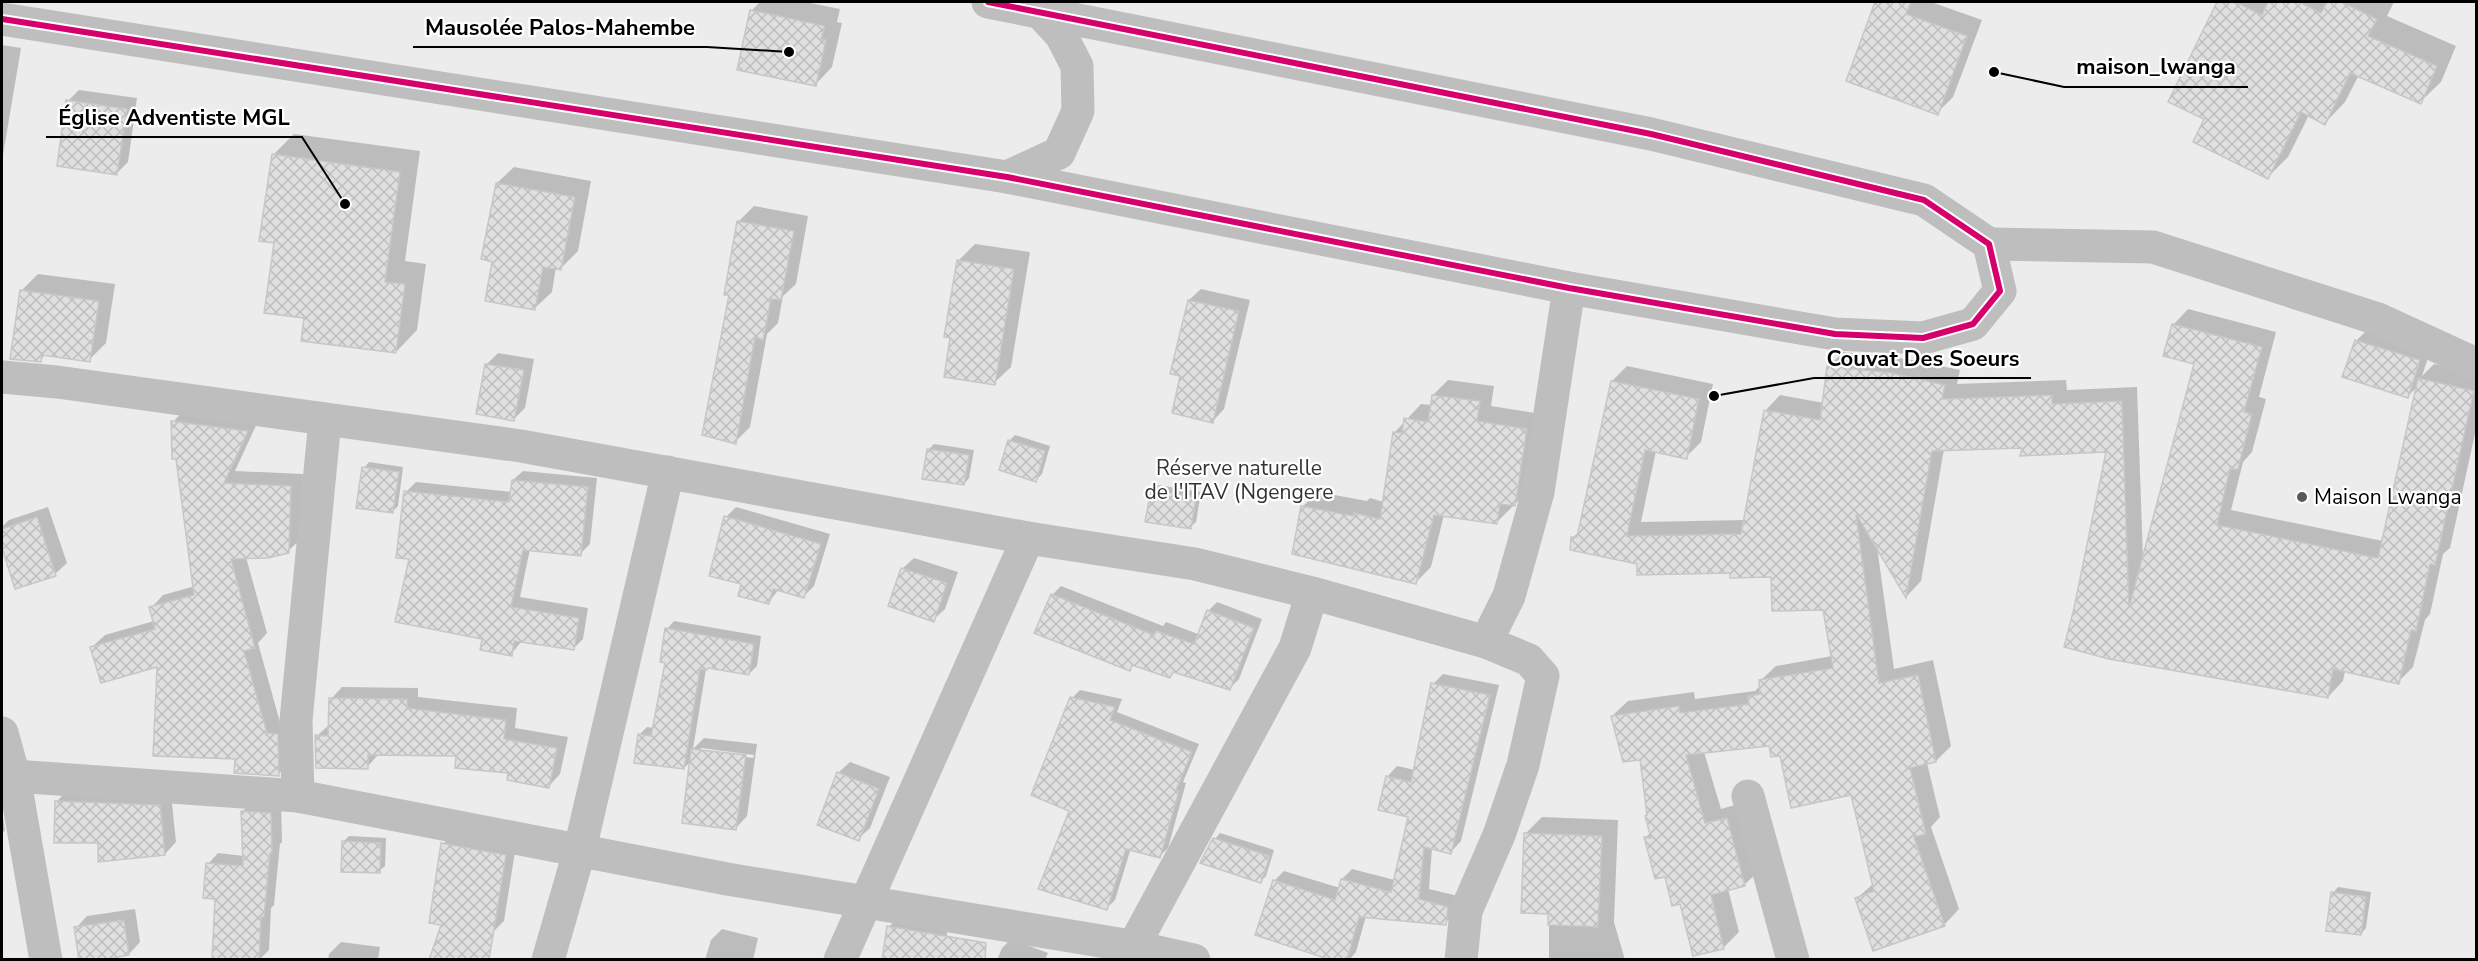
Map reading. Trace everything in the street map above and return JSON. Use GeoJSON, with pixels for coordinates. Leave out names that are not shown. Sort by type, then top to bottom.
{"type":"FeatureCollection","features":[{"type":"Feature","properties":{"kind":"street"},"geometry":{"type":"LineString","coordinates":[[988,2],[1038,10],[1651,134],[1924,200],[1989,244],[2153,247],[2378,319],[2476,363]]}},
{"type":"Feature","properties":{"kind":"street"},"geometry":{"type":"LineString","coordinates":[[1007,177],[1059,153],[1078,111],[1077,66],[1061,35],[1038,10]]}},
{"type":"Feature","properties":{"kind":"street"},"geometry":{"type":"LineString","coordinates":[[2,19],[1007,177],[1569,288],[1835,334],[1923,338],[1973,324],[2000,291],[1989,244]]}},
{"type":"Feature","properties":{"kind":"street"},"geometry":{"type":"LineString","coordinates":[[1486,642],[1509,596],[1538,492],[1569,288]]}},
{"type":"Feature","properties":{"kind":"street"},"geometry":{"type":"LineString","coordinates":[[2,377],[57,382],[521,446],[1028,538],[1195,564],[1312,592],[1486,642],[1529,660],[1543,676],[1523,765],[1499,835],[1466,911],[1461,960]]}},
{"type":"Feature","properties":{"kind":"street"},"geometry":{"type":"LineString","coordinates":[[298,796],[296,720],[325,420]]}},
{"type":"Feature","properties":{"kind":"street"},"geometry":{"type":"LineString","coordinates":[[549,960],[580,849],[668,472]]}},
{"type":"Feature","properties":{"kind":"street"},"geometry":{"type":"LineString","coordinates":[[840,960],[1028,538]]}},
{"type":"Feature","properties":{"kind":"street"},"geometry":{"type":"LineString","coordinates":[[1129,953],[1295,648],[1312,592]]}},
{"type":"Feature","properties":{"kind":"street"},"geometry":{"type":"LineString","coordinates":[[2,733],[8,777],[46,960]]}},
{"type":"Feature","properties":{"kind":"street"},"geometry":{"type":"LineString","coordinates":[[8,777],[298,796],[727,879],[865,900],[1129,953],[1194,960]]}},
{"type":"Feature","properties":{"kind":"street"},"geometry":{"type":"LineString","coordinates":[[1748,796],[1793,960]]}},
{"type":"Feature","properties":{"kind":"green space","name":"Réserve naturelle de l'ITAV (Ngengere"},"geometry":{"type":"Polygon","coordinates":[[[2,2],[2476,2],[2476,959],[2,959],[2,2]]]}},
{"type":"Feature","properties":{"kind":"building"},"geometry":{"type":"Polygon","coordinates":[[[1875,2],[1911,2],[1906,14],[1967,36],[1938,115],[1846,81],[1875,2]]]}},
{"type":"Feature","properties":{"kind":"building"},"geometry":{"type":"Polygon","coordinates":[[[2217,2],[2235,2],[2262,15],[2268,2],[2299,2],[2321,13],[2327,2],[2341,2],[2377,19],[2368,36],[2437,66],[2421,104],[2350,73],[2325,125],[2301,112],[2268,179],[2193,142],[2204,119],[2168,102],[2217,2]]]}},
{"type":"Feature","properties":{"kind":"building"},"geometry":{"type":"Polygon","coordinates":[[[750,10],[825,26],[821,39],[826,40],[816,86],[737,70],[750,10]]]}},
{"type":"Feature","properties":{"kind":"building"},"geometry":{"type":"Polygon","coordinates":[[[66,100],[127,109],[117,175],[57,166],[66,100]]]}},
{"type":"Feature","properties":{"kind":"building"},"geometry":{"type":"Polygon","coordinates":[[[272,154],[400,172],[385,282],[405,284],[396,353],[301,341],[304,318],[264,313],[274,243],[259,241],[272,154]]]}},
{"type":"Feature","properties":{"kind":"building"},"geometry":{"type":"Polygon","coordinates":[[[496,183],[575,197],[561,270],[543,267],[535,310],[485,301],[492,262],[481,259],[496,183]]]}},
{"type":"Feature","properties":{"kind":"building"},"geometry":{"type":"Polygon","coordinates":[[[737,221],[794,231],[781,300],[771,299],[763,340],[755,337],[736,444],[702,435],[729,295],[724,295],[737,221]]]}},
{"type":"Feature","properties":{"kind":"building"},"geometry":{"type":"Polygon","coordinates":[[[957,260],[1014,269],[995,385],[944,377],[950,338],[944,337],[957,260]]]}},
{"type":"Feature","properties":{"kind":"building"},"geometry":{"type":"Polygon","coordinates":[[[20,290],[99,301],[90,362],[42,355],[41,362],[10,359],[20,290]]]}},
{"type":"Feature","properties":{"kind":"building"},"geometry":{"type":"Polygon","coordinates":[[[1188,300],[1239,311],[1213,423],[1172,413],[1180,376],[1170,374],[1188,300]]]}},
{"type":"Feature","properties":{"kind":"building"},"geometry":{"type":"Polygon","coordinates":[[[2172,324],[2262,347],[2244,412],[2252,414],[2238,469],[2230,469],[2217,525],[2378,558],[2418,378],[2474,391],[2435,565],[2430,564],[2416,631],[2411,630],[2399,684],[2333,669],[2328,698],[2109,659],[2064,647],[2106,452],[2020,456],[2022,448],[1932,451],[1906,598],[1856,514],[1879,683],[1918,675],[1936,762],[1910,768],[1926,834],[1914,837],[1945,926],[1873,951],[1855,898],[1874,891],[1851,795],[1791,808],[1780,756],[1771,757],[1769,746],[1686,755],[1705,823],[1727,818],[1745,886],[1711,895],[1724,949],[1693,956],[1680,904],[1672,906],[1665,877],[1655,879],[1644,837],[1651,838],[1645,816],[1647,815],[1640,760],[1623,762],[1611,716],[1679,706],[1680,713],[1749,704],[1748,696],[1760,694],[1759,680],[1833,668],[1823,610],[1772,611],[1771,577],[1730,578],[1730,573],[1637,575],[1637,564],[1570,550],[1571,537],[1577,537],[1611,381],[1699,399],[1687,459],[1645,450],[1627,536],[1741,534],[1764,410],[1820,420],[1827,366],[1891,373],[1945,385],[1942,399],[2052,395],[2052,404],[2122,401],[2129,608],[2194,364],[2163,356],[2172,324]]]}},
{"type":"Feature","properties":{"kind":"building"},"geometry":{"type":"Polygon","coordinates":[[[2355,340],[2420,360],[2408,398],[2342,377],[2355,340]]]}},
{"type":"Feature","properties":{"kind":"building"},"geometry":{"type":"Polygon","coordinates":[[[485,364],[524,370],[514,421],[476,414],[485,364]]]}},
{"type":"Feature","properties":{"kind":"building"},"geometry":{"type":"Polygon","coordinates":[[[1432,395],[1480,401],[1477,421],[1527,429],[1515,506],[1500,504],[1497,524],[1434,515],[1416,584],[1292,554],[1301,506],[1380,519],[1393,432],[1402,433],[1404,418],[1428,422],[1432,395]]]}},
{"type":"Feature","properties":{"kind":"building"},"geometry":{"type":"Polygon","coordinates":[[[171,421],[248,431],[224,483],[291,486],[289,553],[268,558],[231,559],[255,648],[244,651],[267,733],[278,734],[279,776],[234,773],[235,759],[153,756],[157,667],[101,683],[90,647],[155,629],[149,607],[194,595],[176,459],[172,459],[171,421]]]}},
{"type":"Feature","properties":{"kind":"building"},"geometry":{"type":"Polygon","coordinates":[[[1008,440],[1045,451],[1036,482],[999,470],[1008,440]]]}},
{"type":"Feature","properties":{"kind":"building"},"geometry":{"type":"Polygon","coordinates":[[[927,449],[969,455],[964,485],[922,479],[927,449]]]}},
{"type":"Feature","properties":{"kind":"building"},"geometry":{"type":"Polygon","coordinates":[[[362,467],[399,472],[393,513],[356,508],[362,467]]]}},
{"type":"Feature","properties":{"kind":"building"},"geometry":{"type":"Polygon","coordinates":[[[512,480],[588,487],[581,556],[523,550],[511,607],[579,618],[574,650],[514,641],[512,656],[480,650],[482,639],[395,622],[409,559],[396,558],[404,491],[509,502],[512,480]]]}},
{"type":"Feature","properties":{"kind":"building"},"geometry":{"type":"Polygon","coordinates":[[[1151,490],[1196,497],[1191,529],[1145,522],[1151,490]]]}},
{"type":"Feature","properties":{"kind":"building"},"geometry":{"type":"Polygon","coordinates":[[[724,516],[821,544],[804,598],[773,589],[769,604],[738,596],[741,584],[709,576],[724,516]]]}},
{"type":"Feature","properties":{"kind":"building"},"geometry":{"type":"Polygon","coordinates":[[[37,517],[56,576],[15,589],[2,548],[2,529],[37,517]]]}},
{"type":"Feature","properties":{"kind":"building"},"geometry":{"type":"Polygon","coordinates":[[[901,568],[947,583],[934,622],[888,606],[901,568]]]}},
{"type":"Feature","properties":{"kind":"building"},"geometry":{"type":"Polygon","coordinates":[[[1051,594],[1154,635],[1156,631],[1194,644],[1207,610],[1254,628],[1230,690],[1173,672],[1170,678],[1132,665],[1130,671],[1034,633],[1051,594]]]}},
{"type":"Feature","properties":{"kind":"building"},"geometry":{"type":"Polygon","coordinates":[[[665,628],[754,644],[749,675],[708,668],[707,670],[700,669],[684,769],[634,763],[638,734],[651,736],[665,663],[660,662],[665,628]]]}},
{"type":"Feature","properties":{"kind":"building"},"geometry":{"type":"Polygon","coordinates":[[[1431,683],[1490,695],[1451,854],[1424,847],[1419,899],[1448,907],[1446,925],[1359,917],[1347,960],[1331,960],[1255,935],[1273,880],[1335,900],[1341,879],[1391,892],[1408,817],[1378,810],[1386,776],[1411,782],[1431,683]]]}},
{"type":"Feature","properties":{"kind":"building"},"geometry":{"type":"Polygon","coordinates":[[[1070,697],[1115,707],[1110,720],[1192,752],[1176,790],[1179,791],[1160,858],[1126,849],[1107,910],[1038,889],[1069,811],[1031,795],[1070,697]]]}},
{"type":"Feature","properties":{"kind":"building"},"geometry":{"type":"Polygon","coordinates":[[[329,698],[407,699],[407,708],[506,720],[504,739],[557,748],[549,788],[507,780],[508,773],[455,768],[456,756],[368,755],[368,769],[316,768],[315,735],[328,736],[329,698]]]}},
{"type":"Feature","properties":{"kind":"building"},"geometry":{"type":"Polygon","coordinates":[[[691,749],[746,755],[736,830],[682,823],[691,749]]]}},
{"type":"Feature","properties":{"kind":"building"},"geometry":{"type":"Polygon","coordinates":[[[837,772],[879,789],[859,841],[817,825],[837,772]]]}},
{"type":"Feature","properties":{"kind":"building"},"geometry":{"type":"Polygon","coordinates":[[[55,801],[160,805],[165,855],[98,862],[98,843],[54,843],[55,801]]]}},
{"type":"Feature","properties":{"kind":"building"},"geometry":{"type":"Polygon","coordinates":[[[241,811],[271,813],[272,853],[270,853],[264,917],[261,917],[259,960],[212,960],[215,899],[203,898],[206,863],[243,866],[241,811]]]}},
{"type":"Feature","properties":{"kind":"building"},"geometry":{"type":"Polygon","coordinates":[[[1524,833],[1602,836],[1598,927],[1548,925],[1548,914],[1521,913],[1524,833]]]}},
{"type":"Feature","properties":{"kind":"building"},"geometry":{"type":"Polygon","coordinates":[[[1213,838],[1270,856],[1261,883],[1200,863],[1213,838]]]}},
{"type":"Feature","properties":{"kind":"building"},"geometry":{"type":"Polygon","coordinates":[[[342,841],[381,843],[380,873],[341,872],[342,841]]]}},
{"type":"Feature","properties":{"kind":"building"},"geometry":{"type":"Polygon","coordinates":[[[441,843],[506,855],[489,960],[429,960],[441,925],[429,923],[441,843]]]}},
{"type":"Feature","properties":{"kind":"building"},"geometry":{"type":"Polygon","coordinates":[[[2331,892],[2366,897],[2361,935],[2326,931],[2331,892]]]}},
{"type":"Feature","properties":{"kind":"building"},"geometry":{"type":"Polygon","coordinates":[[[124,920],[129,955],[102,960],[79,960],[74,927],[124,920]]]}},
{"type":"Feature","properties":{"kind":"building"},"geometry":{"type":"Polygon","coordinates":[[[887,926],[986,943],[985,960],[882,960],[887,926]]]}},
{"type":"Feature","properties":{"kind":"cycle path"},"geometry":{"type":"LineString","coordinates":[[2,19],[1007,177],[1569,288],[1835,334],[1923,338],[1973,324],[2000,291],[1989,244],[1924,200],[1651,134],[988,2]]}},
{"type":"Feature","properties":{"kind":"place","name":"Mausolée Palos-Mahembe"},"geometry":{"type":"Point","coordinates":[789,52]}},
{"type":"Feature","properties":{"kind":"place","name":"maison_lwanga"},"geometry":{"type":"Point","coordinates":[1994,72]}},
{"type":"Feature","properties":{"kind":"place","name":"Église Adventiste MGL"},"geometry":{"type":"Point","coordinates":[345,204]}},
{"type":"Feature","properties":{"kind":"place","name":"Couvat Des Soeurs"},"geometry":{"type":"Point","coordinates":[1714,396]}},
{"type":"Feature","properties":{"kind":"place","name":"Maison Lwanga"},"geometry":{"type":"Point","coordinates":[2302,497]}}]}
